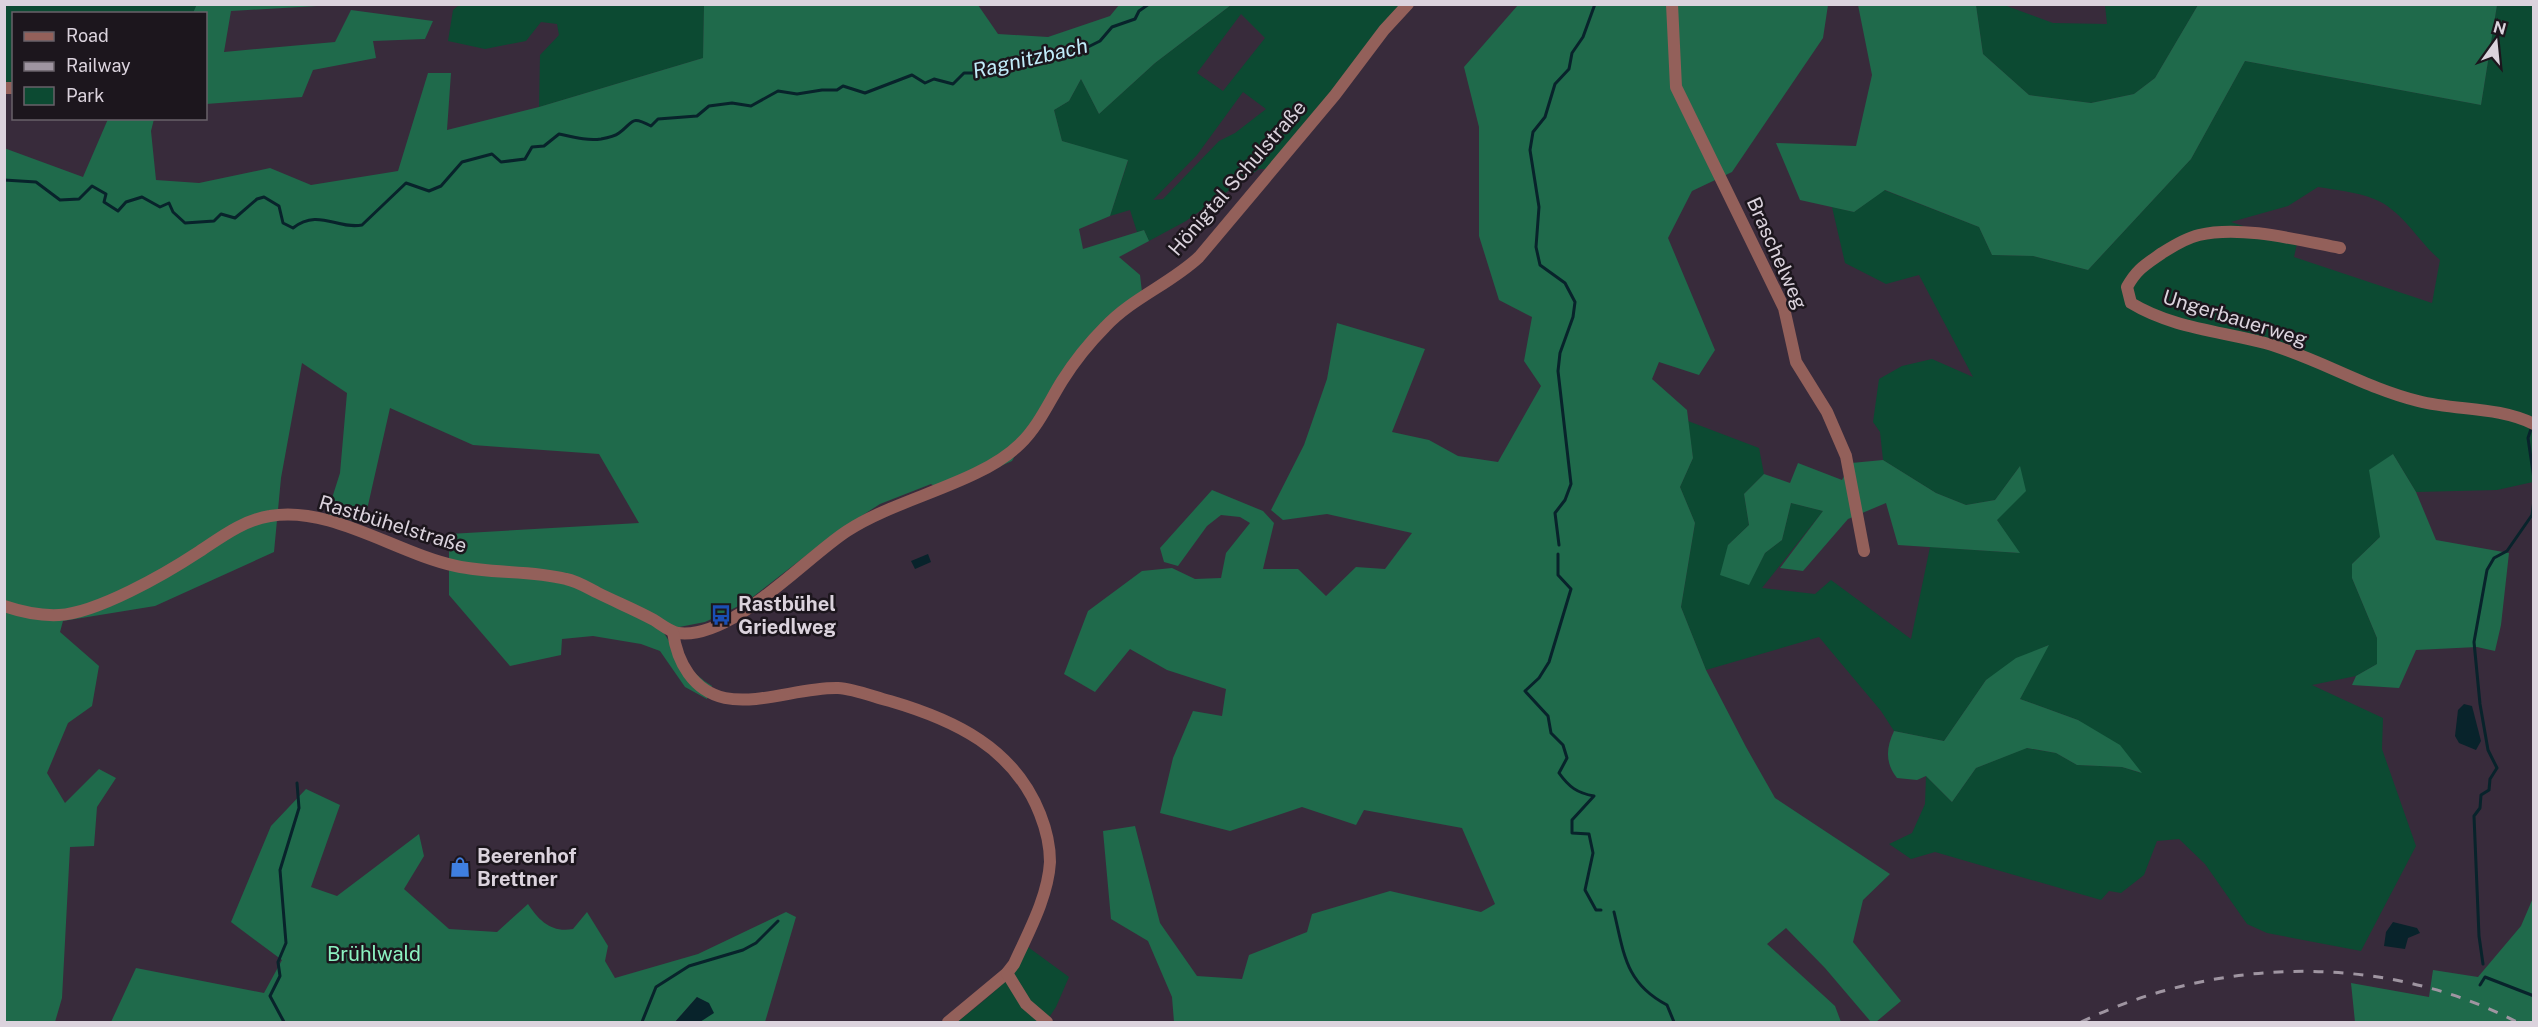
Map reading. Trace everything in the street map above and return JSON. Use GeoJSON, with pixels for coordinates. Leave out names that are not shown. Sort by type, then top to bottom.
{"type":"FeatureCollection","features":[{"type":"Feature","properties":{"kind":"street","name":"Hönigtal Schulstraße"},"geometry":{"type":"LineString","coordinates":[[673,632],[693,632],[739,615],[846,531],[883,511],[979,471],[1020,444],[1036,423],[1063,378],[1103,328],[1137,299],[1178,274],[1199,257],[1335,95],[1384,30],[1408,4]]}},
{"type":"Feature","properties":{"kind":"street","name":"Braschelweg"},"geometry":{"type":"LineString","coordinates":[[1672,4],[1676,87],[1784,308],[1796,362],[1827,412],[1846,456],[1864,551]]}},
{"type":"Feature","properties":{"kind":"street","name":"Ungerbauerweg"},"geometry":{"type":"LineString","coordinates":[[2340,248],[2289,238],[2222,231],[2197,235],[2172,247],[2137,270],[2127,287],[2131,303],[2137,307],[2195,329],[2266,344],[2419,402],[2505,412],[2531,423]]}},
{"type":"Feature","properties":{"kind":"street","name":"Rastbühelstraße"},"geometry":{"type":"LineString","coordinates":[[4,606],[49,615],[87,609],[162,575],[240,525],[278,515],[339,523],[407,550],[456,566],[568,579],[652,619],[673,632]]}},
{"type":"Feature","properties":{"kind":"street"},"geometry":{"type":"LineString","coordinates":[[673,632],[674,647],[692,680],[714,694],[736,699],[838,688],[858,692],[906,706],[959,727],[1008,762],[1020,775],[1033,796],[1044,824],[1050,860],[1048,879],[1014,964],[1007,973],[948,1023]]}},
{"type":"Feature","properties":{"kind":"street"},"geometry":{"type":"LineString","coordinates":[[1007,973],[1026,1004],[1047,1023]]}},
{"type":"Feature","properties":{"kind":"green space"},"geometry":{"type":"Polygon","coordinates":[[[197,4],[334,5],[231,11],[224,52],[335,42],[351,10],[433,21],[425,39],[373,41],[376,58],[313,70],[302,97],[207,104],[207,12],[193,12],[197,4]]]}},
{"type":"Feature","properties":{"kind":"green space"},"geometry":{"type":"Polygon","coordinates":[[[4,5],[197,5],[194,12],[12,12],[12,93],[5,92],[4,5]]]}},
{"type":"Feature","properties":{"kind":"green space"},"geometry":{"type":"Polygon","coordinates":[[[459,5],[704,5],[703,58],[539,107],[540,55],[559,35],[557,24],[541,22],[526,41],[485,49],[448,41],[453,10],[459,5]]]}},
{"type":"Feature","properties":{"kind":"green space"},"geometry":{"type":"Polygon","coordinates":[[[704,5],[978,5],[998,34],[1048,37],[1110,16],[1119,5],[1231,5],[1155,63],[1099,114],[1081,79],[1069,101],[1054,110],[1062,141],[1128,160],[1110,216],[1079,229],[1083,249],[1144,230],[1149,241],[1119,257],[1140,275],[1142,292],[1054,384],[1012,461],[943,492],[931,484],[880,504],[835,533],[745,603],[705,622],[669,629],[664,633],[685,663],[712,686],[707,699],[685,687],[660,651],[641,644],[593,636],[562,639],[561,655],[510,666],[449,595],[449,534],[639,523],[599,454],[473,445],[390,408],[364,523],[327,514],[340,473],[347,393],[302,363],[281,478],[274,552],[155,606],[63,621],[60,632],[99,666],[92,706],[68,723],[47,773],[65,803],[99,769],[116,778],[97,807],[94,846],[70,847],[62,998],[55,1022],[5,1022],[4,148],[83,177],[108,120],[154,120],[151,131],[156,180],[199,183],[270,168],[311,185],[398,171],[428,73],[451,73],[447,130],[539,107],[703,58],[704,5]]]}},
{"type":"Feature","properties":{"kind":"green space"},"geometry":{"type":"Polygon","coordinates":[[[1231,5],[1408,5],[1266,169],[1259,169],[1186,221],[1149,241],[1144,230],[1137,232],[1130,210],[1110,216],[1128,161],[1062,141],[1054,110],[1069,101],[1081,79],[1099,114],[1155,63],[1231,5]],[[1241,14],[1197,73],[1223,91],[1265,38],[1241,14]],[[1243,92],[1197,155],[1153,200],[1163,199],[1219,141],[1235,133],[1266,109],[1243,92]]]}},
{"type":"Feature","properties":{"kind":"green space"},"geometry":{"type":"Polygon","coordinates":[[[1518,5],[1828,5],[1823,38],[1732,172],[1692,191],[1668,238],[1715,350],[1699,375],[1659,362],[1652,379],[1687,410],[1693,458],[1680,487],[1695,523],[1681,607],[1706,670],[1775,798],[1890,874],[1863,900],[1853,942],[1901,1001],[1876,1022],[1871,1022],[1825,968],[1786,928],[1767,944],[1835,1006],[1841,1022],[1174,1022],[1172,997],[1148,941],[1111,919],[1103,831],[1135,826],[1160,923],[1197,976],[1242,979],[1249,955],[1307,932],[1312,914],[1390,891],[1481,912],[1495,904],[1462,828],[1364,810],[1356,825],[1302,807],[1230,831],[1160,813],[1173,758],[1193,711],[1222,716],[1226,689],[1167,670],[1130,649],[1095,692],[1064,674],[1088,611],[1142,571],[1172,568],[1195,579],[1221,578],[1226,553],[1250,523],[1240,517],[1221,515],[1207,526],[1178,566],[1164,562],[1160,548],[1212,490],[1263,511],[1274,523],[1263,569],[1298,569],[1326,596],[1356,567],[1385,569],[1412,533],[1327,514],[1283,520],[1271,510],[1304,445],[1327,379],[1337,323],[1425,349],[1392,432],[1429,440],[1458,456],[1498,462],[1541,386],[1524,361],[1532,317],[1499,300],[1479,236],[1479,127],[1464,67],[1518,5]]]}},
{"type":"Feature","properties":{"kind":"green space"},"geometry":{"type":"Polygon","coordinates":[[[1858,5],[1976,5],[1983,54],[2029,95],[2091,103],[2134,94],[2155,78],[2198,5],[2497,5],[2481,105],[2245,61],[2191,159],[2088,270],[2033,256],[1992,255],[1979,227],[1885,190],[1854,212],[1800,200],[1776,143],[1856,146],[1872,75],[1858,5]]]}},
{"type":"Feature","properties":{"kind":"green space"},"geometry":{"type":"Polygon","coordinates":[[[1976,5],[2004,5],[2053,23],[2107,24],[2105,5],[2198,5],[2155,78],[2134,94],[2091,103],[2029,95],[1983,54],[1976,5]]]}},
{"type":"Feature","properties":{"kind":"green space"},"geometry":{"type":"Polygon","coordinates":[[[2497,5],[2533,5],[2533,482],[2497,490],[2416,492],[2393,454],[2380,537],[2352,564],[2352,578],[2377,638],[2377,664],[2356,676],[2312,685],[2383,718],[2382,749],[2416,846],[2361,951],[2267,933],[2247,924],[2205,864],[2179,839],[2157,841],[2144,875],[2121,893],[2109,891],[2101,900],[1935,852],[1911,859],[1889,844],[1912,833],[1925,804],[1926,776],[1952,802],[1976,768],[2026,748],[2056,753],[2077,765],[2122,767],[2141,773],[2078,720],[2020,699],[2048,645],[1986,680],[1944,741],[1894,731],[1881,711],[1819,637],[1706,670],[1681,607],[1695,523],[1680,487],[1693,458],[1688,421],[1759,448],[1764,474],[1744,494],[1749,525],[1728,545],[1749,584],[1765,553],[1782,540],[1791,503],[1823,511],[1762,588],[1815,594],[1831,580],[1911,639],[1930,547],[2019,553],[1997,520],[2020,466],[1995,500],[1966,505],[1936,493],[1883,460],[1880,432],[1873,422],[1879,379],[1902,366],[1932,359],[1973,377],[1919,275],[1886,284],[1845,263],[1832,207],[1854,212],[1884,190],[1979,227],[1992,255],[2033,256],[2088,270],[2191,159],[2245,61],[2481,105],[2497,5]],[[2318,187],[2288,206],[2231,222],[2297,244],[2294,257],[2432,303],[2440,260],[2409,226],[2393,210],[2374,199],[2318,187]]]}},
{"type":"Feature","properties":{"kind":"green space"},"geometry":{"type":"Polygon","coordinates":[[[2393,454],[2416,492],[2436,540],[2509,553],[2501,625],[2495,651],[2477,647],[2416,650],[2399,688],[2352,685],[2356,676],[2377,664],[2377,638],[2352,578],[2352,564],[2380,537],[2369,470],[2393,454]]]}},
{"type":"Feature","properties":{"kind":"green space"},"geometry":{"type":"Polygon","coordinates":[[[1883,460],[1936,493],[1966,505],[1995,500],[2020,466],[2026,491],[1997,520],[2020,553],[1898,545],[1886,503],[1848,519],[1803,571],[1780,568],[1823,511],[1791,503],[1782,540],[1765,553],[1749,585],[1720,575],[1728,545],[1749,525],[1744,494],[1764,474],[1790,483],[1798,463],[1842,480],[1851,463],[1883,460]]]}},
{"type":"Feature","properties":{"kind":"green space"},"geometry":{"type":"Polygon","coordinates":[[[2049,645],[2020,699],[2078,720],[2120,745],[2142,773],[2122,767],[2077,765],[2056,753],[2027,748],[1976,768],[1952,802],[1926,776],[1917,780],[1897,778],[1890,767],[1888,755],[1889,743],[1894,731],[1944,741],[1986,680],[2016,658],[2049,645]]]}},
{"type":"Feature","properties":{"kind":"green space","name":"Brühlwald"},"geometry":{"type":"Polygon","coordinates":[[[306,789],[340,805],[311,887],[337,896],[419,834],[424,856],[404,889],[449,929],[497,932],[528,904],[547,924],[565,930],[573,929],[587,912],[608,946],[605,961],[615,978],[698,954],[786,912],[796,917],[765,1022],[700,1022],[697,997],[675,1022],[111,1022],[136,968],[264,993],[282,960],[231,922],[271,826],[306,789]]]}},
{"type":"Feature","properties":{"kind":"green space"},"geometry":{"type":"Polygon","coordinates":[[[2533,898],[2533,1022],[2355,1022],[2351,983],[2429,997],[2433,970],[2478,977],[2521,926],[2533,898]]]}},
{"type":"Feature","properties":{"kind":"green space"},"geometry":{"type":"Polygon","coordinates":[[[1028,947],[1069,977],[1056,1007],[1046,1022],[957,1022],[1007,979],[1028,947]]]}},
{"type":"Feature","properties":{"kind":"water"},"geometry":{"type":"Polygon","coordinates":[[[928,554],[931,562],[915,569],[911,561],[928,554]]]}},
{"type":"Feature","properties":{"kind":"water"},"geometry":{"type":"Polygon","coordinates":[[[2464,704],[2472,706],[2481,741],[2476,750],[2459,743],[2455,736],[2458,710],[2464,704]]]}},
{"type":"Feature","properties":{"kind":"water"},"geometry":{"type":"Polygon","coordinates":[[[2393,922],[2417,928],[2420,933],[2408,938],[2405,949],[2384,946],[2386,932],[2393,922]]]}},
{"type":"Feature","properties":{"kind":"water"},"geometry":{"type":"Polygon","coordinates":[[[697,997],[709,1003],[714,1013],[700,1022],[675,1022],[697,997]]]}},
{"type":"Feature","properties":{"kind":"waterway","name":"Ragnitzbach"},"geometry":{"type":"LineString","coordinates":[[4,180],[36,182],[60,200],[79,199],[92,186],[106,194],[104,202],[118,211],[126,202],[142,197],[160,207],[169,203],[173,212],[185,223],[214,221],[221,214],[235,218],[257,199],[264,197],[279,206],[283,223],[293,228],[302,222],[311,220],[353,226],[362,225],[406,183],[429,191],[441,186],[462,162],[492,154],[501,162],[525,159],[532,147],[544,146],[559,134],[585,139],[603,139],[617,134],[636,120],[651,126],[658,119],[697,116],[709,106],[732,103],[751,106],[778,91],[797,94],[837,90],[843,86],[865,93],[912,75],[925,83],[934,79],[953,84],[964,73],[973,73],[987,67],[1049,52],[1062,53],[1072,47],[1088,47],[1100,41],[1112,27],[1135,19],[1139,11],[1149,4]]}},
{"type":"Feature","properties":{"kind":"waterway"},"geometry":{"type":"LineString","coordinates":[[1559,545],[1555,513],[1565,500],[1571,484],[1558,371],[1560,353],[1573,317],[1575,302],[1565,283],[1540,265],[1536,247],[1539,207],[1530,150],[1533,132],[1545,117],[1555,84],[1569,69],[1572,53],[1583,37],[1595,4]]}},
{"type":"Feature","properties":{"kind":"waterway"},"geometry":{"type":"LineString","coordinates":[[2534,331],[2534,383]]}},
{"type":"Feature","properties":{"kind":"waterway"},"geometry":{"type":"LineString","coordinates":[[2532,426],[2528,438],[2534,479]]}},
{"type":"Feature","properties":{"kind":"waterway"},"geometry":{"type":"LineString","coordinates":[[2483,964],[2479,936],[2474,816],[2480,808],[2481,795],[2489,790],[2490,779],[2497,768],[2488,750],[2480,704],[2474,642],[2487,570],[2494,558],[2507,551],[2532,515],[2534,500]]}},
{"type":"Feature","properties":{"kind":"waterway"},"geometry":{"type":"LineString","coordinates":[[1558,554],[1558,575],[1571,589],[1549,662],[1539,678],[1525,691],[1548,716],[1551,733],[1563,745],[1567,758],[1559,773],[1574,789],[1594,796],[1572,820],[1572,833],[1589,834],[1593,853],[1585,890],[1596,910],[1601,910]]}},
{"type":"Feature","properties":{"kind":"waterway"},"geometry":{"type":"LineString","coordinates":[[284,1022],[270,996],[280,976],[278,962],[286,943],[280,870],[299,808],[297,783]]}},
{"type":"Feature","properties":{"kind":"waterway"},"geometry":{"type":"LineString","coordinates":[[1614,912],[1628,966],[1642,987],[1667,1005],[1674,1022]]}},
{"type":"Feature","properties":{"kind":"waterway"},"geometry":{"type":"LineString","coordinates":[[642,1022],[656,987],[689,966],[743,950],[756,943],[778,921]]}},
{"type":"Feature","properties":{"kind":"waterway"},"geometry":{"type":"LineString","coordinates":[[2480,985],[2485,977],[2534,996]]}},
{"type":"Feature","properties":{"kind":"railway"},"geometry":{"type":"LineString","coordinates":[[2081,1022],[2133,1000],[2188,985],[2243,975],[2299,971],[2356,974],[2411,983],[2465,999],[2517,1022]]}},
{"type":"Feature","properties":{"kind":"place","name":"Rastbühel Griedlweg"},"geometry":{"type":"Point","coordinates":[721,615]}},
{"type":"Feature","properties":{"kind":"place","name":"Beerenhof Brettner"},"geometry":{"type":"Point","coordinates":[460,867]}}]}
